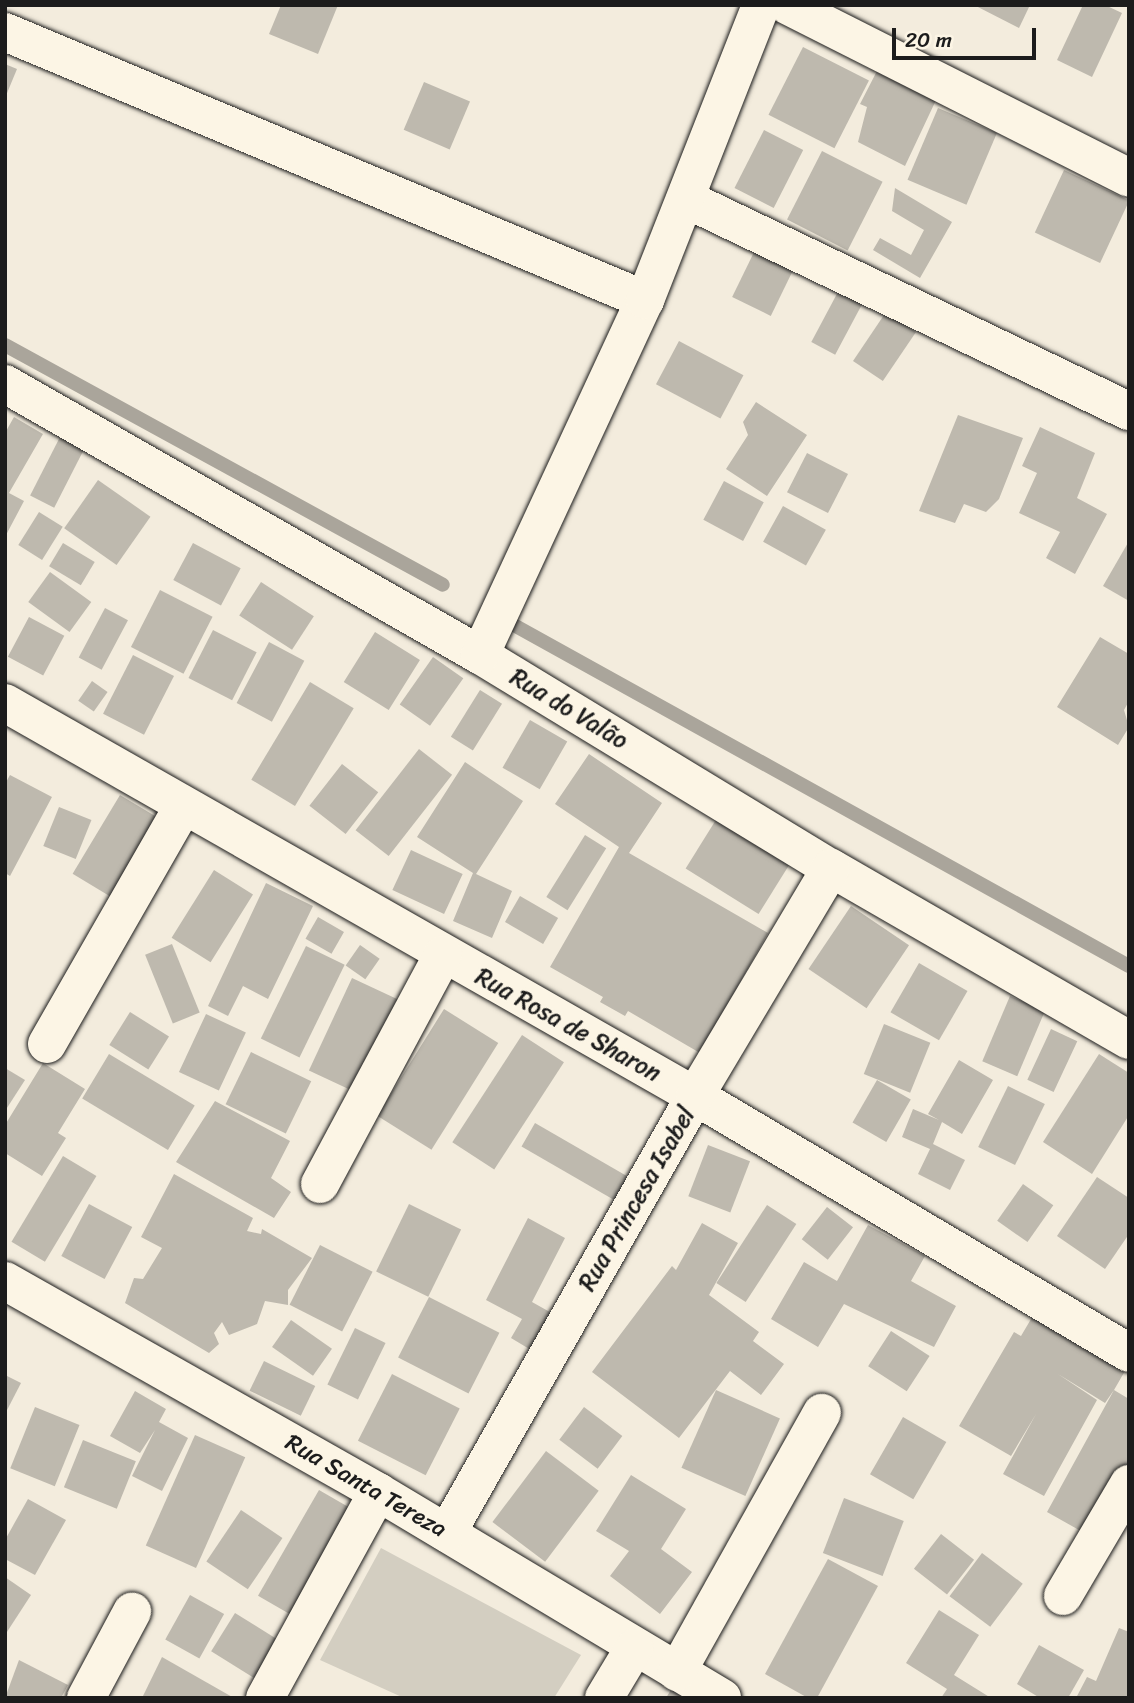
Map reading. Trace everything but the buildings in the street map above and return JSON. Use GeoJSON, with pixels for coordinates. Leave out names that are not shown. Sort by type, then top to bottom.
{"type":"FeatureCollection","features":[{"type":"Feature","properties":{"kind":"street"},"geometry":{"type":"LineString","coordinates":[[480,655],[645,300],[761,5]]}},
{"type":"Feature","properties":{"kind":"street"},"geometry":{"type":"LineString","coordinates":[[787,5],[1129,178]]}},
{"type":"Feature","properties":{"kind":"street"},"geometry":{"type":"LineString","coordinates":[[5,32],[645,300]]}},
{"type":"Feature","properties":{"kind":"street"},"geometry":{"type":"LineString","coordinates":[[686,199],[1129,411]]}},
{"type":"Feature","properties":{"kind":"street","name":"Rua do Valão"},"geometry":{"type":"LineString","coordinates":[[5,384],[480,655],[831,868],[1129,1040]]}},
{"type":"Feature","properties":{"kind":"street","name":"Rua Rosa de Sharon"},"geometry":{"type":"LineString","coordinates":[[5,703],[183,807],[695,1096],[1129,1353]]}},
{"type":"Feature","properties":{"kind":"street"},"geometry":{"type":"LineString","coordinates":[[47,1044],[183,807]]}},
{"type":"Feature","properties":{"kind":"street","name":"Rua Princesa Isabel"},"geometry":{"type":"LineString","coordinates":[[447,1533],[695,1096],[831,868]]}},
{"type":"Feature","properties":{"kind":"street"},"geometry":{"type":"LineString","coordinates":[[320,1184],[443,955]]}},
{"type":"Feature","properties":{"kind":"street","name":"Rua Santa Tereza"},"geometry":{"type":"LineString","coordinates":[[5,1282],[378,1492],[634,1648],[722,1698]]}},
{"type":"Feature","properties":{"kind":"street"},"geometry":{"type":"LineString","coordinates":[[677,1672],[822,1413]]}},
{"type":"Feature","properties":{"kind":"street"},"geometry":{"type":"LineString","coordinates":[[1063,1596],[1129,1484]]}},
{"type":"Feature","properties":{"kind":"street"},"geometry":{"type":"LineString","coordinates":[[274,1695],[378,1492]]}},
{"type":"Feature","properties":{"kind":"street"},"geometry":{"type":"LineString","coordinates":[[86,1698],[132,1612]]}},
{"type":"Feature","properties":{"kind":"street"},"geometry":{"type":"LineString","coordinates":[[604,1698],[634,1648]]}},
{"type":"Feature","properties":{"kind":"shaded area"},"geometry":{"type":"Polygon","coordinates":[[[381,1548],[581,1655],[554,1698],[404,1698],[320,1660],[381,1548]]]}},
{"type":"Feature","properties":{"kind":"waterway"},"geometry":{"type":"LineString","coordinates":[[5,345],[443,585]]}},
{"type":"Feature","properties":{"kind":"waterway"},"geometry":{"type":"LineString","coordinates":[[512,624],[1129,966]]}}]}
